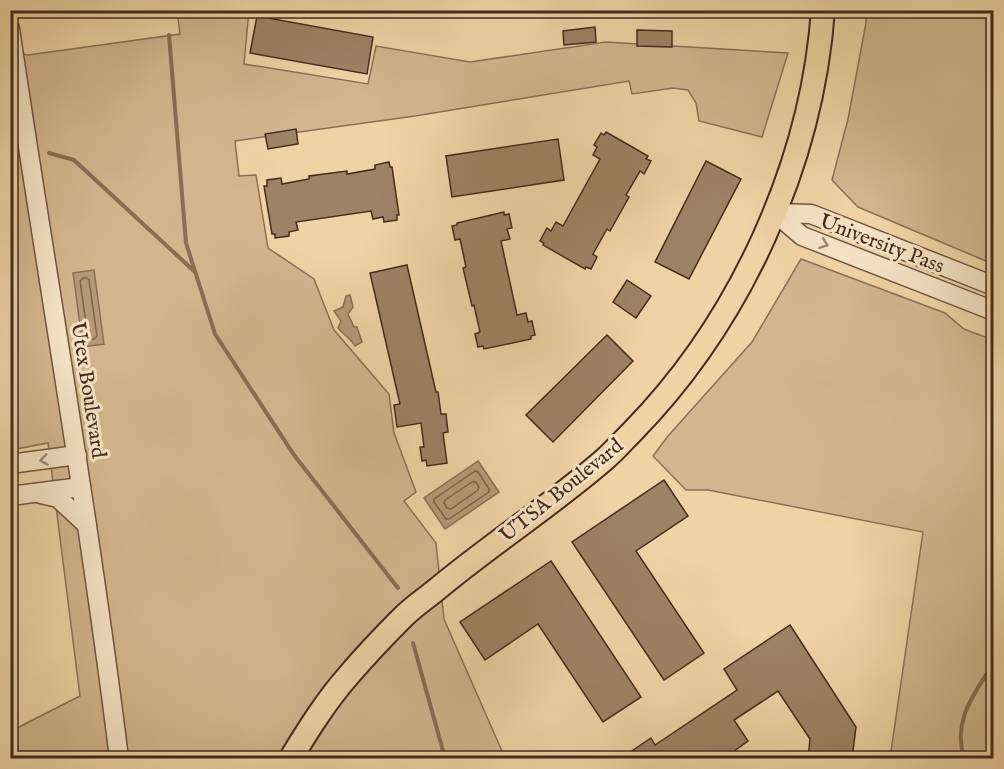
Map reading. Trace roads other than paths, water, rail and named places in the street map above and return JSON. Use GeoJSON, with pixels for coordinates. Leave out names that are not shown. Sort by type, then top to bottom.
{"type":"FeatureCollection","features":[{"type":"Feature","properties":{"kind":"main road","name":"UTSA Boulevard"},"geometry":{"type":"LineString","coordinates":[[291,759],[346,677],[404,616],[606,458],[652,411],[683,374],[740,287],[775,213],[796,150],[814,82],[823,10]]}},
{"type":"Feature","properties":{"kind":"street","name":"Utex Boulevard"},"geometry":{"type":"LineString","coordinates":[[10,29],[77,455],[119,759]]}},
{"type":"Feature","properties":{"kind":"street","name":"University Pass"},"geometry":{"type":"LineString","coordinates":[[775,213],[811,214],[993,286]]}},
{"type":"Feature","properties":{"kind":"street","name":"University Pass"},"geometry":{"type":"LineString","coordinates":[[775,213],[802,236],[993,311]]}},
{"type":"Feature","properties":{"kind":"street"},"geometry":{"type":"LineString","coordinates":[[10,464],[77,455]]}},
{"type":"Feature","properties":{"kind":"street"},"geometry":{"type":"LineString","coordinates":[[10,496],[81,487]]}},
{"type":"Feature","properties":{"kind":"street"},"geometry":{"type":"LineString","coordinates":[[33,493],[58,498],[87,525]]}},
{"type":"Feature","properties":{"kind":"water"},"geometry":{"type":"Polygon","coordinates":[[[94,270],[104,344],[83,347],[73,273],[94,270]]]}},
{"type":"Feature","properties":{"kind":"water"},"geometry":{"type":"Polygon","coordinates":[[[350,295],[353,307],[348,314],[354,327],[357,327],[362,342],[355,346],[338,328],[341,321],[334,311],[343,307],[346,296],[350,295]]]}},
{"type":"Feature","properties":{"kind":"water"},"geometry":{"type":"Polygon","coordinates":[[[478,461],[499,492],[445,529],[424,498],[478,461]]]}},
{"type":"Feature","properties":{"kind":"waterway"},"geometry":{"type":"LineString","coordinates":[[169,35],[186,243],[215,334],[294,455],[398,588]]}},
{"type":"Feature","properties":{"kind":"waterway"},"geometry":{"type":"LineString","coordinates":[[49,153],[74,160],[195,272]]}},
{"type":"Feature","properties":{"kind":"waterway"},"geometry":{"type":"LineString","coordinates":[[413,643],[445,758]]}},
{"type":"Feature","properties":{"kind":"waterway"},"geometry":{"type":"LineString","coordinates":[[964,758],[961,744],[963,719],[967,707],[994,662]]}}]}
